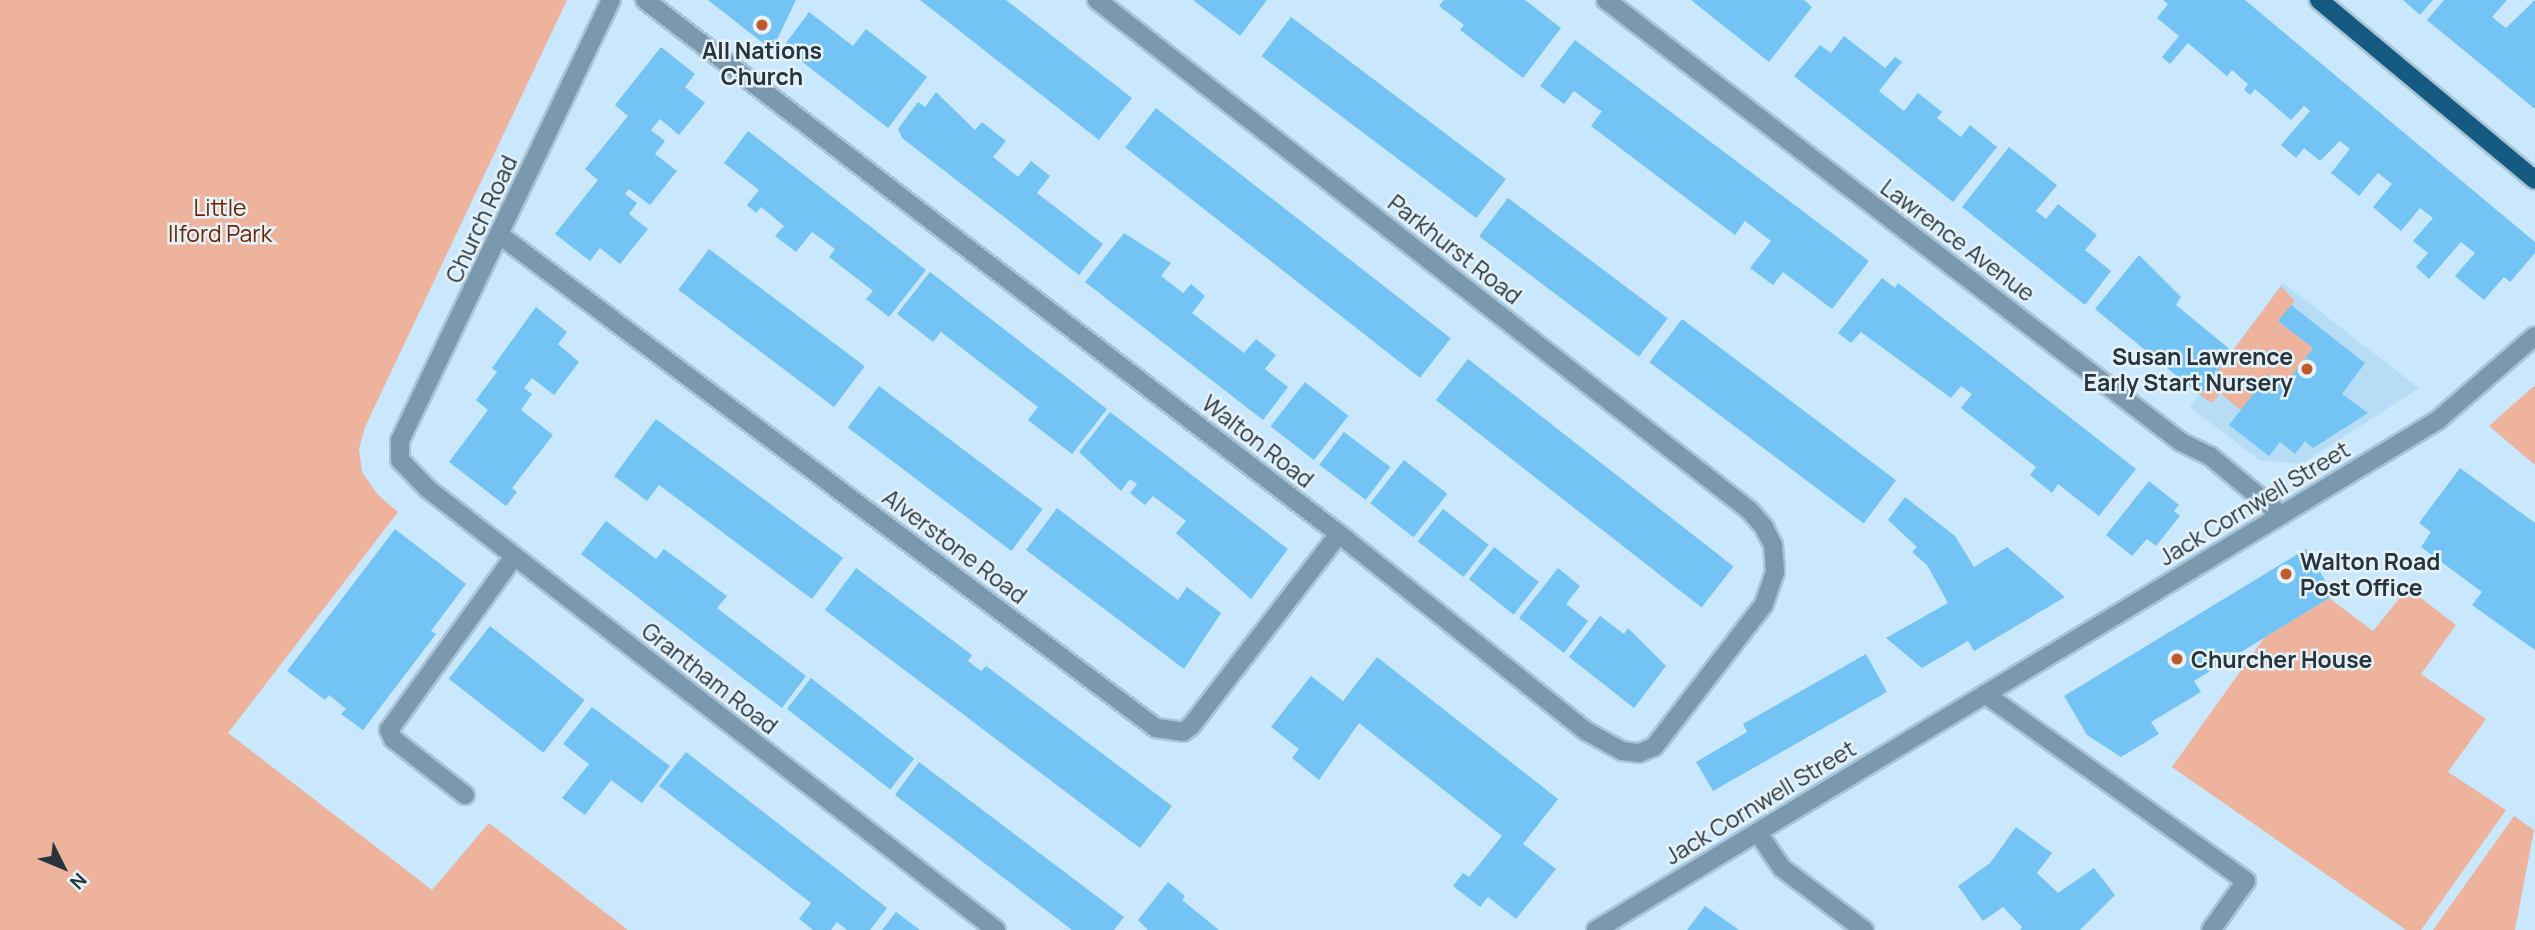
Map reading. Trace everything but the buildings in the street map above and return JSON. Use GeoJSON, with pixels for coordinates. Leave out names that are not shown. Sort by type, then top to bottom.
{"type":"FeatureCollection","features":[{"type":"Feature","properties":{"kind":"main road"},"geometry":{"type":"LineString","coordinates":[[2319,0],[2535,180]]}},
{"type":"Feature","properties":{"kind":"street","name":"Church Road"},"geometry":{"type":"LineString","coordinates":[[400,460],[400,442],[501,236],[611,0]]}},
{"type":"Feature","properties":{"kind":"street","name":"Walton Road"},"geometry":{"type":"LineString","coordinates":[[645,0],[1339,534],[1586,732],[1605,744],[1639,753],[1669,733],[1764,604],[1775,572],[1773,545]]}},
{"type":"Feature","properties":{"kind":"street","name":"Parkhurst Road"},"geometry":{"type":"LineString","coordinates":[[1097,0],[1749,509],[1773,545]]}},
{"type":"Feature","properties":{"kind":"street","name":"Lawrence Avenue"},"geometry":{"type":"LineString","coordinates":[[1606,0],[2181,442],[2210,456],[2281,515]]}},
{"type":"Feature","properties":{"kind":"street","name":"Alverstone Road"},"geometry":{"type":"LineString","coordinates":[[501,236],[1156,728],[1183,732],[1191,726],[1339,534]]}},
{"type":"Feature","properties":{"kind":"street","name":"Jack Cornwell Street"},"geometry":{"type":"LineString","coordinates":[[1596,930],[2438,420],[2535,336]]}},
{"type":"Feature","properties":{"kind":"street","name":"Grantham Road"},"geometry":{"type":"LineString","coordinates":[[400,460],[409,474],[514,557],[996,930]]}},
{"type":"Feature","properties":{"kind":"street"},"geometry":{"type":"LineString","coordinates":[[465,795],[393,739],[389,730],[514,557]]}},
{"type":"Feature","properties":{"kind":"street"},"geometry":{"type":"LineString","coordinates":[[1985,694],[2246,881],[2211,930]]}},
{"type":"Feature","properties":{"kind":"street"},"geometry":{"type":"LineString","coordinates":[[1758,833],[1783,868],[1864,930]]}},
{"type":"Feature","properties":{"kind":"shaded area","name":"Susan Lawrence Early Start Nursery"},"geometry":{"type":"Polygon","coordinates":[[[2283,283],[2419,388],[2302,464],[2259,460],[2190,407],[2283,283]]]}},
{"type":"Feature","properties":{"kind":"green space","name":"Little Ilford Park"},"geometry":{"type":"Polygon","coordinates":[[[0,0],[567,0],[365,427],[359,449],[362,472],[378,495],[398,512],[228,733],[432,890],[489,823],[628,930],[0,930],[0,0]]]}},
{"type":"Feature","properties":{"kind":"green space"},"geometry":{"type":"Polygon","coordinates":[[[2281,286],[2295,301],[2278,321],[2313,348],[2283,387],[2268,375],[2241,410],[2220,393],[2212,403],[2200,395],[2281,286]]]}},
{"type":"Feature","properties":{"kind":"green space"},"geometry":{"type":"Polygon","coordinates":[[[2535,385],[2535,465],[2489,426],[2535,385]]]}},
{"type":"Feature","properties":{"kind":"green space"},"geometry":{"type":"Polygon","coordinates":[[[2408,588],[2456,625],[2421,674],[2486,719],[2448,772],[2506,810],[2421,930],[2406,930],[2172,767],[2264,638],[2329,598],[2373,631],[2408,588]]]}},
{"type":"Feature","properties":{"kind":"green space"},"geometry":{"type":"Polygon","coordinates":[[[2514,816],[2534,830],[2515,930],[2433,930],[2514,816]]]}},
{"type":"Feature","properties":{"kind":"place","name":"All Nations Church"},"geometry":{"type":"Point","coordinates":[762,25]}},
{"type":"Feature","properties":{"kind":"place","name":"Susan Lawrence Early Start Nursery"},"geometry":{"type":"Point","coordinates":[2307,369]}},
{"type":"Feature","properties":{"kind":"place","name":"Walton Road Post Office"},"geometry":{"type":"Point","coordinates":[2286,574]}},
{"type":"Feature","properties":{"kind":"place","name":"Churcher House"},"geometry":{"type":"Point","coordinates":[2177,659]}}]}
